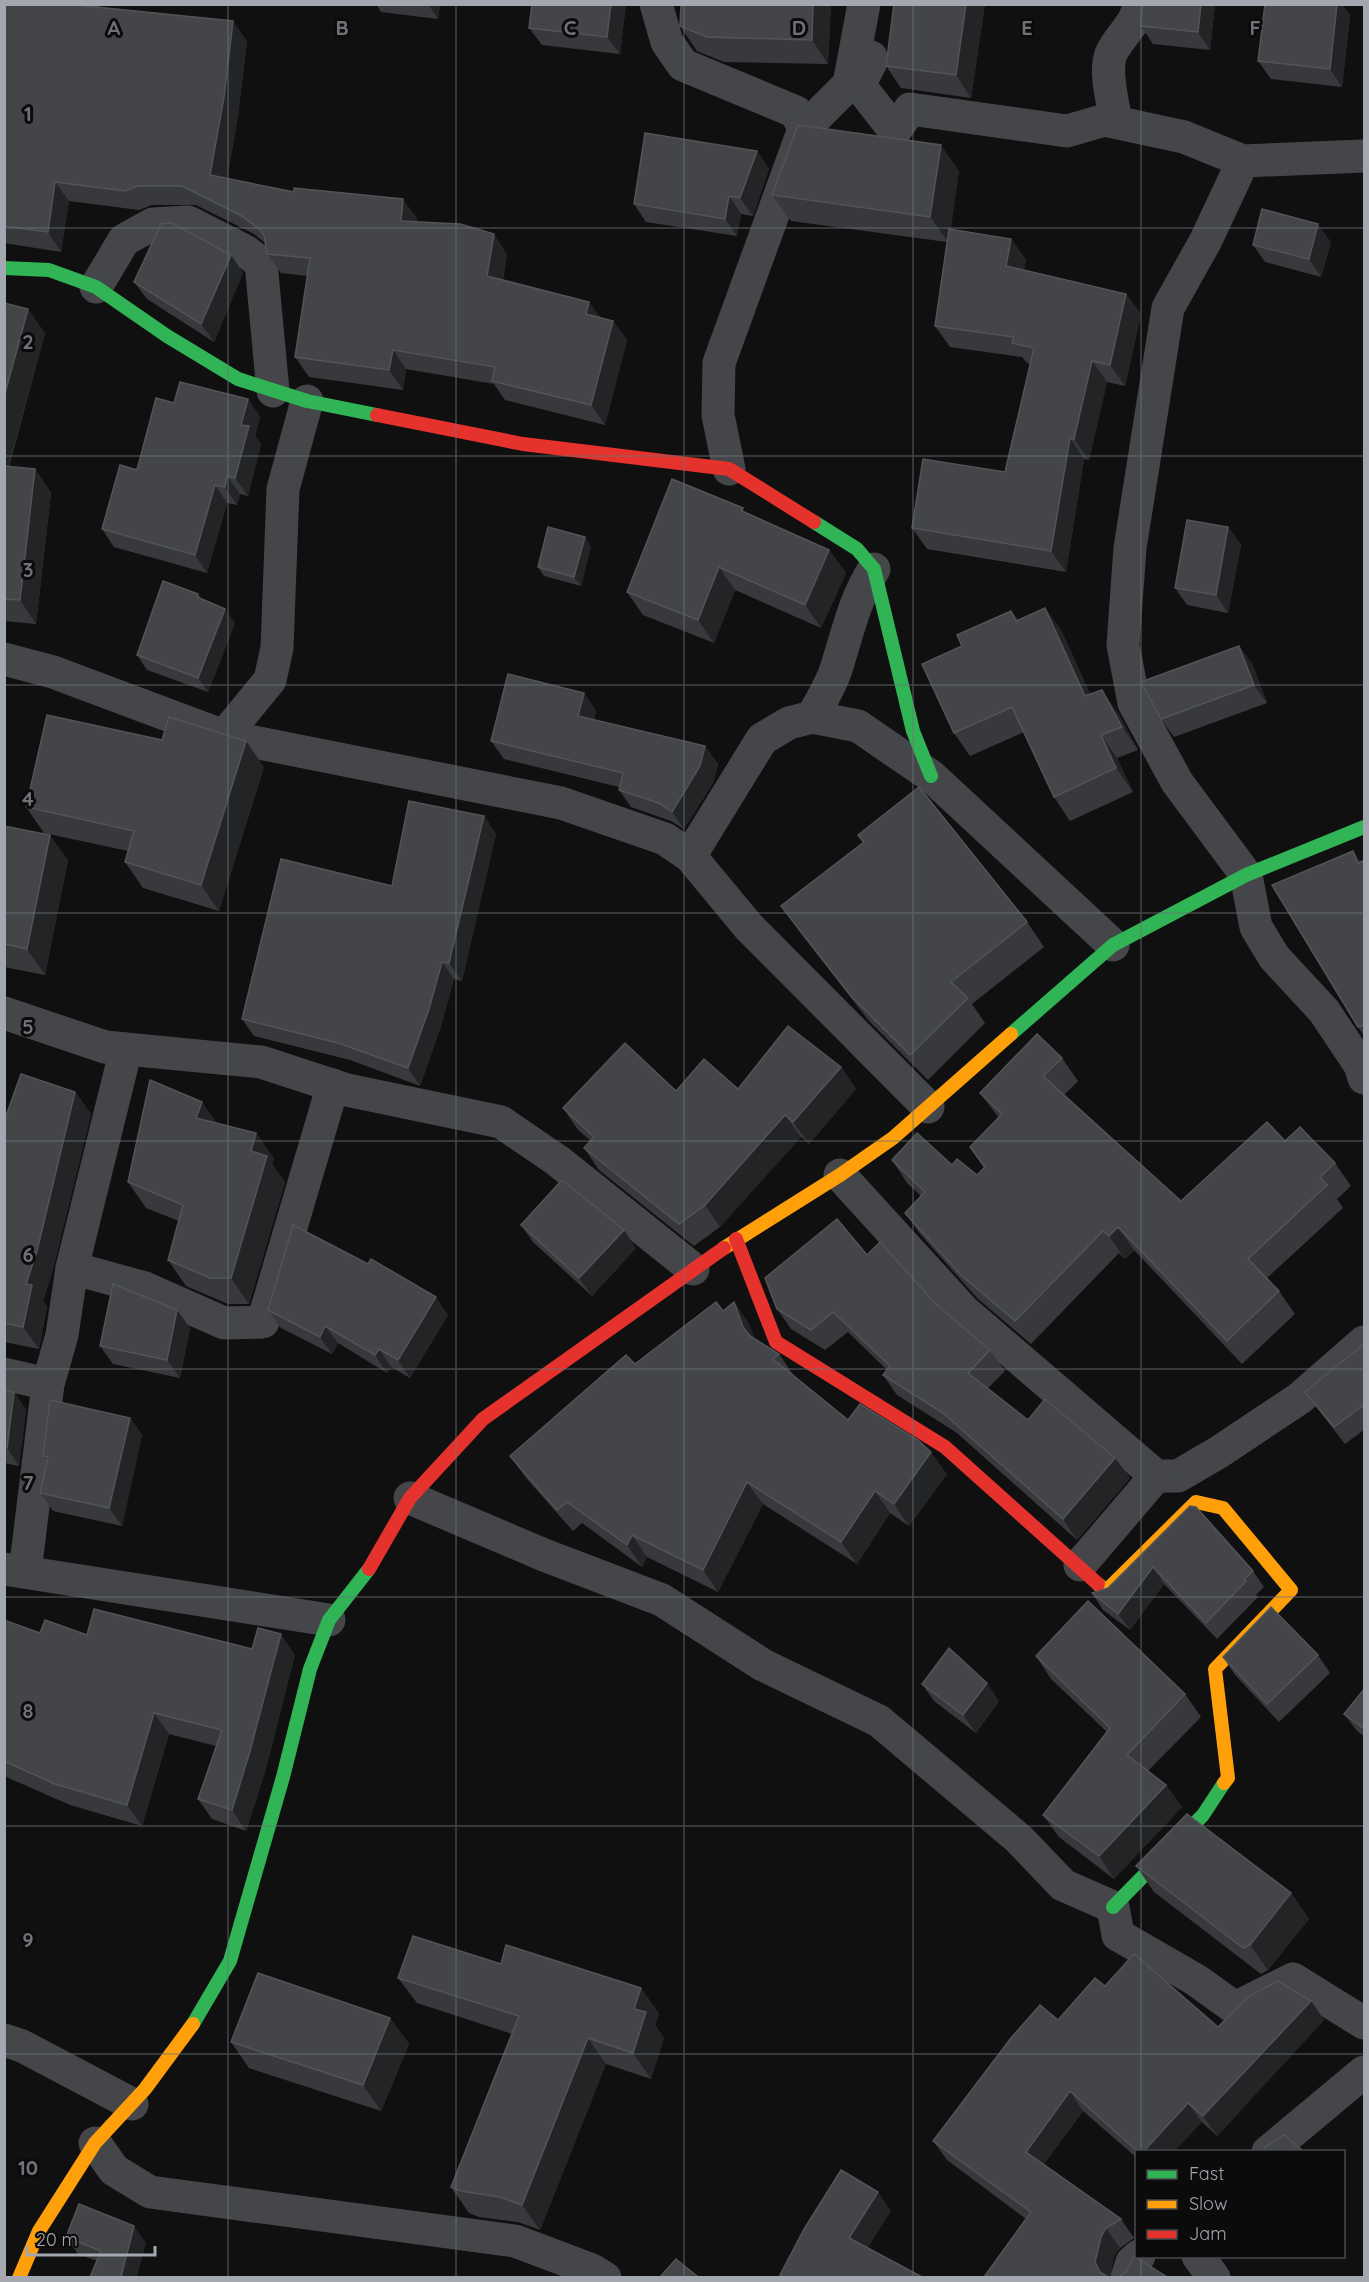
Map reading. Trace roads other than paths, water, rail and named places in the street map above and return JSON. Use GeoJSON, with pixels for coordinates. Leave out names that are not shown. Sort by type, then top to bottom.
{"type":"FeatureCollection","features":[{"type":"Feature","properties":{"kind":"street"},"geometry":{"type":"LineString","coordinates":[[656,4],[667,42],[683,65],[796,112],[804,129]]}},
{"type":"Feature","properties":{"kind":"street"},"geometry":{"type":"LineString","coordinates":[[729,469],[718,415],[720,363],[804,129],[849,84],[865,4]]}},
{"type":"Feature","properties":{"kind":"street"},"geometry":{"type":"LineString","coordinates":[[865,4],[871,62],[859,85],[895,131],[910,109],[1067,131],[1105,120],[1184,136],[1243,161],[1365,156]]}},
{"type":"Feature","properties":{"kind":"street"},"geometry":{"type":"LineString","coordinates":[[1105,120],[1114,111],[1109,83],[1111,55],[1138,13],[1139,4]]}},
{"type":"Feature","properties":{"kind":"street"},"geometry":{"type":"LineString","coordinates":[[1243,161],[1206,240],[1168,308],[1130,548],[1123,645],[1134,703],[1177,782],[1246,875],[1256,927],[1274,957],[1324,1011],[1360,1065],[1365,1078]]}},
{"type":"Feature","properties":{"kind":"street"},"geometry":{"type":"LineString","coordinates":[[96,287],[124,240],[153,224],[188,222],[245,252],[261,264],[273,391]]}},
{"type":"Feature","properties":{"kind":"street"},"geometry":{"type":"LineString","coordinates":[[4,268],[48,270],[96,287],[166,336],[238,379],[307,401],[524,444],[729,469],[857,549],[874,569],[913,731],[931,776]]}},
{"type":"Feature","properties":{"kind":"street"},"geometry":{"type":"LineString","coordinates":[[224,736],[270,680],[277,648],[284,489],[307,401]]}},
{"type":"Feature","properties":{"kind":"street"},"geometry":{"type":"LineString","coordinates":[[812,717],[837,668],[845,634],[861,591],[874,569]]}},
{"type":"Feature","properties":{"kind":"street"},"geometry":{"type":"LineString","coordinates":[[4,659],[53,672],[224,736],[561,803],[665,839],[690,856],[748,926],[928,1107]]}},
{"type":"Feature","properties":{"kind":"street"},"geometry":{"type":"LineString","coordinates":[[690,856],[762,739],[789,723],[812,717],[858,726],[931,776],[1113,945]]}},
{"type":"Feature","properties":{"kind":"street"},"geometry":{"type":"LineString","coordinates":[[19,2277],[39,2231],[95,2143],[132,2104],[196,2019],[230,1962],[283,1777],[310,1669],[329,1620],[368,1571],[410,1498],[483,1419],[736,1239],[840,1175],[893,1137],[1113,945],[1246,875],[1365,827]]}},
{"type":"Feature","properties":{"kind":"street"},"geometry":{"type":"LineString","coordinates":[[4,1013],[105,1047],[261,1062],[333,1085],[501,1122],[558,1161],[693,1269]]}},
{"type":"Feature","properties":{"kind":"street"},"geometry":{"type":"LineString","coordinates":[[126,1049],[72,1268],[62,1335],[48,1384],[15,1571],[329,1620]]}},
{"type":"Feature","properties":{"kind":"street"},"geometry":{"type":"LineString","coordinates":[[72,1268],[145,1288],[224,1323],[263,1322],[333,1085]]}},
{"type":"Feature","properties":{"kind":"street"},"geometry":{"type":"LineString","coordinates":[[840,1175],[964,1311],[1156,1476],[1178,1476],[1228,1446],[1300,1398],[1365,1342]]}},
{"type":"Feature","properties":{"kind":"street"},"geometry":{"type":"LineString","coordinates":[[736,1239],[776,1342],[945,1447],[1080,1565],[1106,1591],[1196,1502],[1223,1508],[1291,1590],[1215,1670],[1228,1778],[1203,1815],[1113,1907]]}},
{"type":"Feature","properties":{"kind":"street"},"geometry":{"type":"LineString","coordinates":[[4,1374],[48,1384]]}},
{"type":"Feature","properties":{"kind":"street"},"geometry":{"type":"LineString","coordinates":[[1080,1565],[1156,1476]]}},
{"type":"Feature","properties":{"kind":"street"},"geometry":{"type":"LineString","coordinates":[[410,1498],[544,1555],[662,1600],[763,1665],[879,1721],[1019,1839],[1063,1885],[1113,1907]]}},
{"type":"Feature","properties":{"kind":"street"},"geometry":{"type":"LineString","coordinates":[[1113,1907],[1118,1935],[1196,1980],[1235,2008],[1293,1979],[1365,2023]]}},
{"type":"Feature","properties":{"kind":"street"},"geometry":{"type":"LineString","coordinates":[[4,2040],[22,2046],[132,2104]]}},
{"type":"Feature","properties":{"kind":"street"},"geometry":{"type":"LineString","coordinates":[[1269,2150],[1365,2072]]}},
{"type":"Feature","properties":{"kind":"street"},"geometry":{"type":"LineString","coordinates":[[95,2143],[114,2170],[150,2192],[515,2241],[606,2277]]}},
{"type":"Feature","properties":{"kind":"street"},"geometry":{"type":"LineString","coordinates":[[1126,2277],[1132,2262],[1137,2258]]}},
{"type":"Feature","properties":{"kind":"street"},"geometry":{"type":"LineString","coordinates":[[1200,2258],[1214,2277]]}}]}
